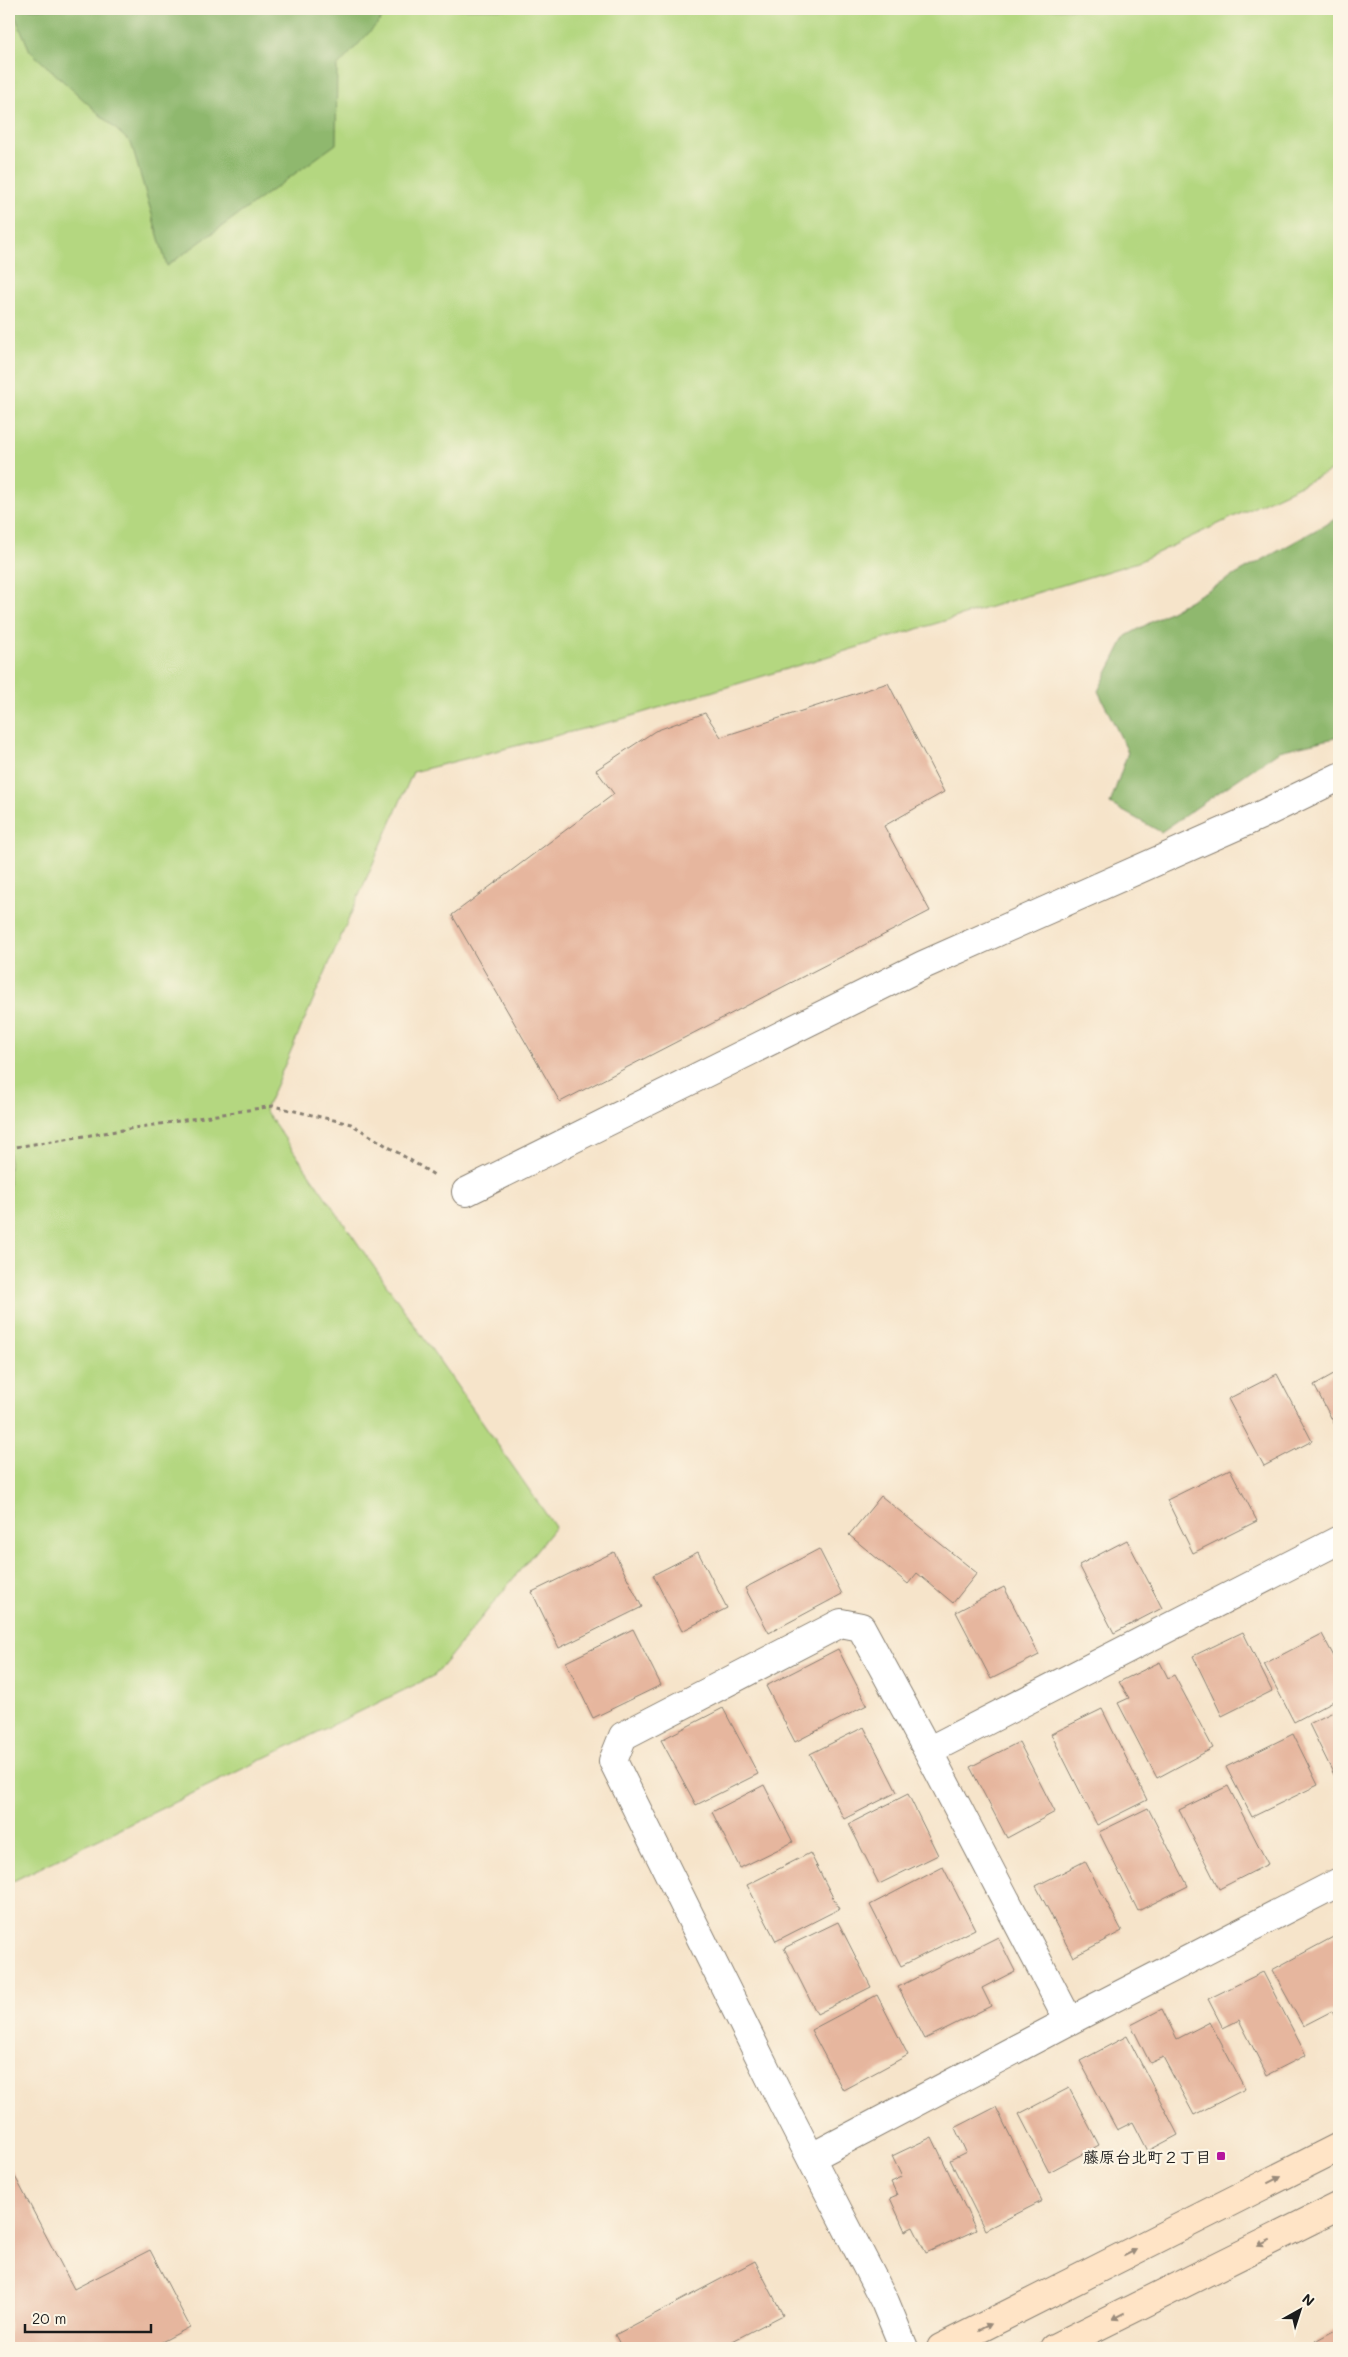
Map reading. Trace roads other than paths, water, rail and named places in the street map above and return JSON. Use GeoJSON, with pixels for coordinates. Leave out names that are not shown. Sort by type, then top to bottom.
{"type":"FeatureCollection","features":[{"type":"Feature","properties":{"kind":"street"},"geometry":{"type":"LineString","coordinates":[[466,1192],[923,965],[1252,819],[1339,777]]}},
{"type":"Feature","properties":{"kind":"street"},"geometry":{"type":"LineString","coordinates":[[928,1751],[1339,1540]]}},
{"type":"Feature","properties":{"kind":"street"},"geometry":{"type":"LineString","coordinates":[[904,2348],[885,2302],[782,2102],[613,1761],[623,1736],[841,1623],[860,1628],[928,1751],[1069,2021]]}},
{"type":"Feature","properties":{"kind":"street"},"geometry":{"type":"LineString","coordinates":[[812,2158],[1069,2021],[1339,1882]]}},
{"type":"Feature","properties":{"kind":"street"},"geometry":{"type":"LineString","coordinates":[[941,2348],[1339,2147]]}},
{"type":"Feature","properties":{"kind":"street"},"geometry":{"type":"LineString","coordinates":[[1054,2348],[1339,2206]]}},
{"type":"Feature","properties":{"kind":"place","name":"藤原台北町２丁目"},"geometry":{"type":"Point","coordinates":[1221,2156]}}]}
